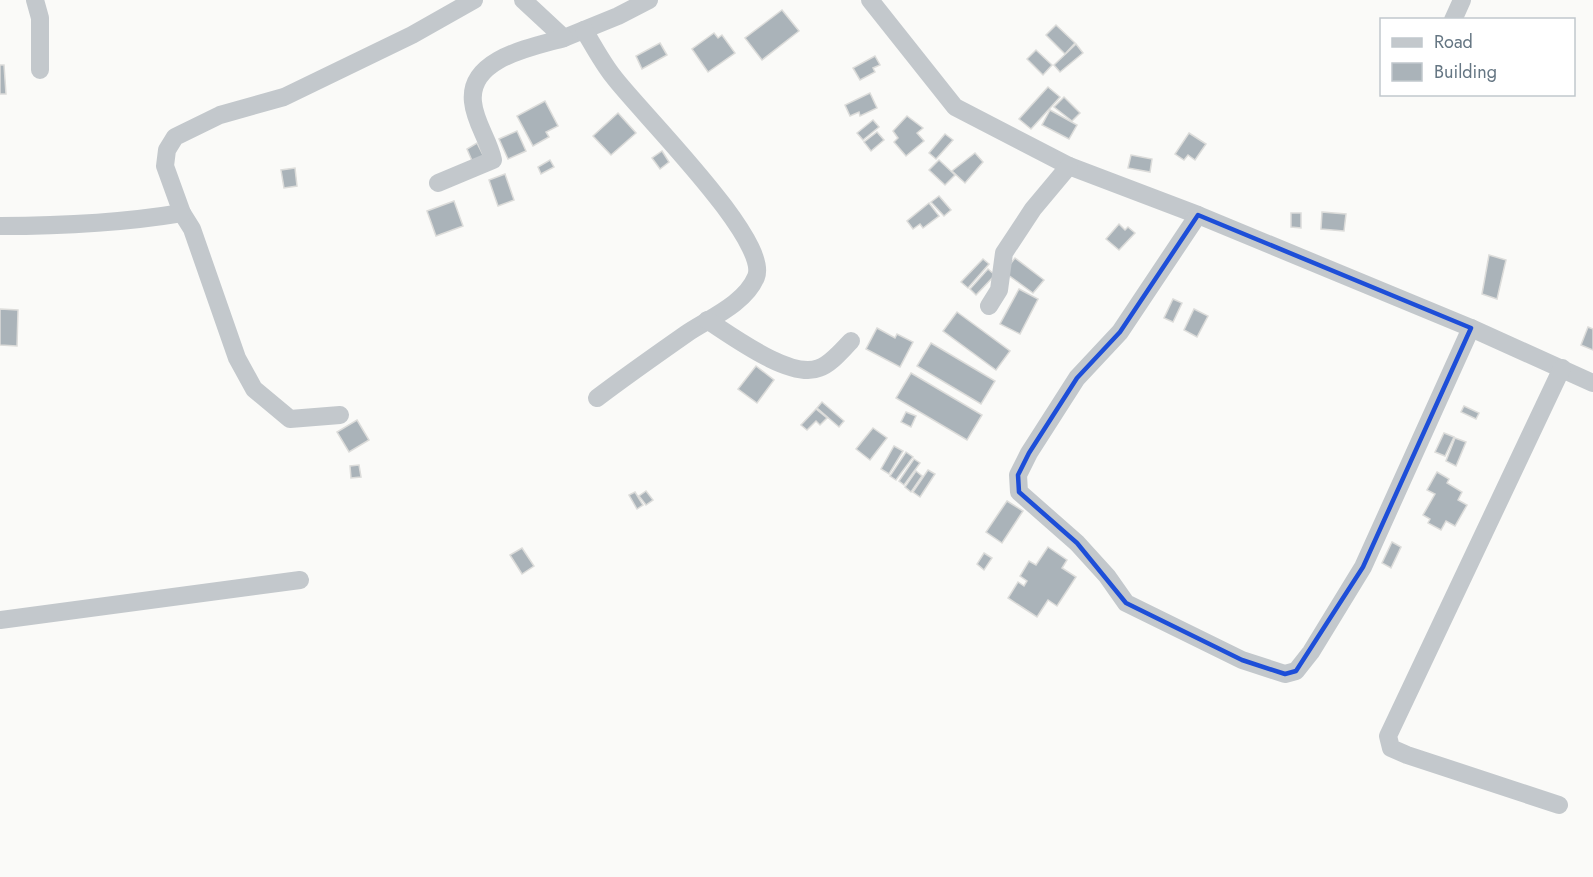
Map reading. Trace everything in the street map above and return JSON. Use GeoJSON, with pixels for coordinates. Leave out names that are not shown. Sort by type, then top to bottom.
{"type":"FeatureCollection","features":[{"type":"Feature","properties":{"kind":"street"},"geometry":{"type":"LineString","coordinates":[[36,0],[40,18],[40,70]]}},
{"type":"Feature","properties":{"kind":"street"},"geometry":{"type":"LineString","coordinates":[[340,415],[290,419],[254,389],[237,358],[192,229],[182,213],[165,166],[166,150],[176,137],[220,115],[284,97],[412,35],[474,0]]}},
{"type":"Feature","properties":{"kind":"street"},"geometry":{"type":"LineString","coordinates":[[522,0],[564,38]]}},
{"type":"Feature","properties":{"kind":"street"},"geometry":{"type":"LineString","coordinates":[[438,183],[493,159],[478,125],[472,101],[477,82],[493,61],[564,38],[649,0]]}},
{"type":"Feature","properties":{"kind":"street"},"geometry":{"type":"LineString","coordinates":[[870,0],[955,107],[1069,166],[1198,215],[1471,328],[1593,383]]}},
{"type":"Feature","properties":{"kind":"street"},"geometry":{"type":"LineString","coordinates":[[1454,18],[1462,0]]}},
{"type":"Feature","properties":{"kind":"street"},"geometry":{"type":"LineString","coordinates":[[584,30],[612,75],[709,186],[746,236],[759,266],[756,278],[747,290],[597,398]]}},
{"type":"Feature","properties":{"kind":"street"},"geometry":{"type":"LineString","coordinates":[[989,306],[999,290],[1004,253],[1033,209],[1069,166]]}},
{"type":"Feature","properties":{"kind":"street"},"geometry":{"type":"LineString","coordinates":[[0,226],[44,226],[152,218],[182,213]]}},
{"type":"Feature","properties":{"kind":"street"},"geometry":{"type":"LineString","coordinates":[[1198,215],[1120,332],[1077,378],[1029,453],[1018,475],[1019,492],[1077,543],[1107,576],[1125,603],[1242,660],[1285,674],[1296,671],[1311,652],[1363,567],[1471,328]]}},
{"type":"Feature","properties":{"kind":"street"},"geometry":{"type":"LineString","coordinates":[[707,320],[784,365],[804,372],[821,368],[851,341]]}},
{"type":"Feature","properties":{"kind":"street"},"geometry":{"type":"LineString","coordinates":[[1559,805],[1407,755],[1391,748],[1388,736],[1562,368]]}},
{"type":"Feature","properties":{"kind":"street"},"geometry":{"type":"LineString","coordinates":[[0,620],[300,580]]}},
{"type":"Feature","properties":{"kind":"highlighted area"},"geometry":{"type":"Polygon","coordinates":[[[1198,215],[1471,328],[1363,567],[1296,671],[1285,674],[1242,660],[1126,603],[1077,543],[1019,492],[1018,475],[1029,453],[1077,378],[1120,332],[1198,215]]]}},
{"type":"Feature","properties":{"kind":"building"},"geometry":{"type":"Polygon","coordinates":[[[782,10],[799,31],[762,60],[745,38],[782,10]]]}},
{"type":"Feature","properties":{"kind":"building"},"geometry":{"type":"Polygon","coordinates":[[[1056,25],[1075,43],[1065,54],[1046,35],[1056,25]]]}},
{"type":"Feature","properties":{"kind":"building"},"geometry":{"type":"Polygon","coordinates":[[[714,33],[718,38],[722,35],[735,53],[708,72],[692,49],[714,33]]]}},
{"type":"Feature","properties":{"kind":"building"},"geometry":{"type":"Polygon","coordinates":[[[660,43],[667,55],[642,69],[636,56],[660,43]]]}},
{"type":"Feature","properties":{"kind":"building"},"geometry":{"type":"Polygon","coordinates":[[[1076,44],[1083,53],[1060,72],[1054,65],[1076,44]]]}},
{"type":"Feature","properties":{"kind":"building"},"geometry":{"type":"Polygon","coordinates":[[[1036,50],[1052,65],[1043,75],[1027,59],[1036,50]]]}},
{"type":"Feature","properties":{"kind":"building"},"geometry":{"type":"Polygon","coordinates":[[[875,56],[880,65],[873,68],[875,72],[860,80],[853,68],[875,56]]]}},
{"type":"Feature","properties":{"kind":"building"},"geometry":{"type":"Polygon","coordinates":[[[0,65],[4,65],[6,94],[0,94],[0,65]]]}},
{"type":"Feature","properties":{"kind":"building"},"geometry":{"type":"Polygon","coordinates":[[[1048,87],[1060,97],[1031,129],[1019,119],[1048,87]]]}},
{"type":"Feature","properties":{"kind":"building"},"geometry":{"type":"Polygon","coordinates":[[[870,93],[877,108],[860,116],[859,112],[850,116],[845,105],[870,93]]]}},
{"type":"Feature","properties":{"kind":"building"},"geometry":{"type":"Polygon","coordinates":[[[1064,97],[1080,113],[1072,121],[1054,107],[1064,97]]]}},
{"type":"Feature","properties":{"kind":"building"},"geometry":{"type":"Polygon","coordinates":[[[545,101],[558,126],[546,132],[549,137],[533,146],[517,116],[545,101]]]}},
{"type":"Feature","properties":{"kind":"building"},"geometry":{"type":"Polygon","coordinates":[[[1050,110],[1077,125],[1069,139],[1042,125],[1050,110]]]}},
{"type":"Feature","properties":{"kind":"building"},"geometry":{"type":"Polygon","coordinates":[[[618,113],[636,133],[611,155],[593,136],[618,113]]]}},
{"type":"Feature","properties":{"kind":"building"},"geometry":{"type":"Polygon","coordinates":[[[907,116],[923,128],[917,133],[924,141],[906,156],[894,142],[898,138],[893,131],[907,116]]]}},
{"type":"Feature","properties":{"kind":"building"},"geometry":{"type":"Polygon","coordinates":[[[873,120],[879,127],[863,140],[857,133],[873,120]]]}},
{"type":"Feature","properties":{"kind":"building"},"geometry":{"type":"Polygon","coordinates":[[[517,131],[526,151],[508,159],[499,139],[517,131]]]}},
{"type":"Feature","properties":{"kind":"building"},"geometry":{"type":"Polygon","coordinates":[[[877,132],[884,140],[871,151],[864,142],[877,132]]]}},
{"type":"Feature","properties":{"kind":"building"},"geometry":{"type":"Polygon","coordinates":[[[1189,133],[1206,144],[1195,160],[1188,155],[1184,160],[1175,154],[1189,133]]]}},
{"type":"Feature","properties":{"kind":"building"},"geometry":{"type":"Polygon","coordinates":[[[945,134],[953,140],[936,159],[929,153],[945,134]]]}},
{"type":"Feature","properties":{"kind":"building"},"geometry":{"type":"Polygon","coordinates":[[[477,143],[484,157],[473,163],[467,149],[477,143]]]}},
{"type":"Feature","properties":{"kind":"building"},"geometry":{"type":"Polygon","coordinates":[[[662,151],[669,162],[660,169],[652,158],[662,151]]]}},
{"type":"Feature","properties":{"kind":"building"},"geometry":{"type":"Polygon","coordinates":[[[975,153],[983,162],[965,183],[952,171],[975,153]]]}},
{"type":"Feature","properties":{"kind":"building"},"geometry":{"type":"Polygon","coordinates":[[[1131,155],[1152,159],[1150,172],[1128,168],[1131,155]]]}},
{"type":"Feature","properties":{"kind":"building"},"geometry":{"type":"Polygon","coordinates":[[[550,160],[554,167],[541,174],[538,167],[550,160]]]}},
{"type":"Feature","properties":{"kind":"building"},"geometry":{"type":"Polygon","coordinates":[[[939,160],[955,175],[945,185],[929,170],[939,160]]]}},
{"type":"Feature","properties":{"kind":"building"},"geometry":{"type":"Polygon","coordinates":[[[295,168],[297,186],[284,188],[281,170],[295,168]]]}},
{"type":"Feature","properties":{"kind":"building"},"geometry":{"type":"Polygon","coordinates":[[[505,174],[514,200],[498,206],[489,180],[505,174]]]}},
{"type":"Feature","properties":{"kind":"building"},"geometry":{"type":"Polygon","coordinates":[[[939,196],[951,210],[944,216],[931,202],[939,196]]]}},
{"type":"Feature","properties":{"kind":"building"},"geometry":{"type":"Polygon","coordinates":[[[454,201],[463,226],[436,236],[427,211],[454,201]]]}},
{"type":"Feature","properties":{"kind":"building"},"geometry":{"type":"Polygon","coordinates":[[[929,203],[939,216],[923,228],[920,224],[913,229],[907,221],[929,203]]]}},
{"type":"Feature","properties":{"kind":"building"},"geometry":{"type":"Polygon","coordinates":[[[1322,212],[1346,214],[1344,231],[1321,229],[1322,212]]]}},
{"type":"Feature","properties":{"kind":"building"},"geometry":{"type":"Polygon","coordinates":[[[1291,213],[1301,213],[1301,228],[1291,227],[1291,213]]]}},
{"type":"Feature","properties":{"kind":"building"},"geometry":{"type":"Polygon","coordinates":[[[1119,224],[1125,230],[1128,227],[1135,233],[1119,250],[1106,239],[1119,224]]]}},
{"type":"Feature","properties":{"kind":"building"},"geometry":{"type":"Polygon","coordinates":[[[1489,255],[1506,260],[1497,299],[1482,294],[1489,255]]]}},
{"type":"Feature","properties":{"kind":"building"},"geometry":{"type":"Polygon","coordinates":[[[1015,258],[1044,280],[1033,293],[1004,272],[1015,258]]]}},
{"type":"Feature","properties":{"kind":"building"},"geometry":{"type":"Polygon","coordinates":[[[983,259],[989,264],[968,288],[961,282],[983,259]]]}},
{"type":"Feature","properties":{"kind":"building"},"geometry":{"type":"Polygon","coordinates":[[[988,269],[995,275],[976,295],[970,289],[988,269]]]}},
{"type":"Feature","properties":{"kind":"building"},"geometry":{"type":"Polygon","coordinates":[[[1019,289],[1038,299],[1020,334],[1000,324],[1019,289]]]}},
{"type":"Feature","properties":{"kind":"building"},"geometry":{"type":"Polygon","coordinates":[[[1173,299],[1182,303],[1173,322],[1164,318],[1173,299]]]}},
{"type":"Feature","properties":{"kind":"building"},"geometry":{"type":"Polygon","coordinates":[[[0,309],[18,310],[17,346],[0,345],[0,309]]]}},
{"type":"Feature","properties":{"kind":"building"},"geometry":{"type":"Polygon","coordinates":[[[1194,309],[1208,316],[1197,337],[1184,330],[1194,309]]]}},
{"type":"Feature","properties":{"kind":"building"},"geometry":{"type":"Polygon","coordinates":[[[957,312],[1010,351],[996,370],[943,331],[957,312]]]}},
{"type":"Feature","properties":{"kind":"building"},"geometry":{"type":"Polygon","coordinates":[[[1588,327],[1593,329],[1593,350],[1581,345],[1588,327]]]}},
{"type":"Feature","properties":{"kind":"building"},"geometry":{"type":"Polygon","coordinates":[[[877,328],[895,338],[897,334],[913,342],[900,367],[866,349],[877,328]]]}},
{"type":"Feature","properties":{"kind":"building"},"geometry":{"type":"Polygon","coordinates":[[[931,343],[995,381],[981,404],[917,366],[931,343]]]}},
{"type":"Feature","properties":{"kind":"building"},"geometry":{"type":"Polygon","coordinates":[[[756,366],[774,380],[757,403],[738,389],[756,366]]]}},
{"type":"Feature","properties":{"kind":"building"},"geometry":{"type":"Polygon","coordinates":[[[911,373],[982,415],[967,440],[896,398],[911,373]]]}},
{"type":"Feature","properties":{"kind":"building"},"geometry":{"type":"Polygon","coordinates":[[[822,402],[844,421],[839,427],[817,408],[822,402]]]}},
{"type":"Feature","properties":{"kind":"building"},"geometry":{"type":"Polygon","coordinates":[[[1464,406],[1479,413],[1476,419],[1461,412],[1464,406]]]}},
{"type":"Feature","properties":{"kind":"building"},"geometry":{"type":"Polygon","coordinates":[[[816,409],[827,418],[820,425],[816,421],[807,430],[801,425],[816,409]]]}},
{"type":"Feature","properties":{"kind":"building"},"geometry":{"type":"Polygon","coordinates":[[[906,412],[916,416],[911,427],[901,422],[906,412]]]}},
{"type":"Feature","properties":{"kind":"building"},"geometry":{"type":"Polygon","coordinates":[[[357,420],[369,440],[349,452],[337,432],[357,420]]]}},
{"type":"Feature","properties":{"kind":"building"},"geometry":{"type":"Polygon","coordinates":[[[873,428],[887,438],[870,460],[856,449],[873,428]]]}},
{"type":"Feature","properties":{"kind":"building"},"geometry":{"type":"Polygon","coordinates":[[[1444,433],[1454,437],[1445,456],[1435,452],[1444,433]]]}},
{"type":"Feature","properties":{"kind":"building"},"geometry":{"type":"Polygon","coordinates":[[[1455,438],[1466,442],[1456,466],[1446,461],[1455,438]]]}},
{"type":"Feature","properties":{"kind":"building"},"geometry":{"type":"Polygon","coordinates":[[[894,446],[903,451],[889,474],[881,469],[894,446]]]}},
{"type":"Feature","properties":{"kind":"building"},"geometry":{"type":"Polygon","coordinates":[[[906,452],[913,457],[896,480],[890,476],[906,452]]]}},
{"type":"Feature","properties":{"kind":"building"},"geometry":{"type":"Polygon","coordinates":[[[914,459],[920,463],[904,485],[899,481],[914,459]]]}},
{"type":"Feature","properties":{"kind":"building"},"geometry":{"type":"Polygon","coordinates":[[[359,465],[361,477],[351,478],[350,466],[359,465]]]}},
{"type":"Feature","properties":{"kind":"building"},"geometry":{"type":"Polygon","coordinates":[[[928,470],[935,474],[920,497],[913,492],[928,470]]]}},
{"type":"Feature","properties":{"kind":"building"},"geometry":{"type":"Polygon","coordinates":[[[916,471],[922,476],[911,492],[905,487],[916,471]]]}},
{"type":"Feature","properties":{"kind":"building"},"geometry":{"type":"Polygon","coordinates":[[[1437,472],[1449,479],[1447,483],[1462,492],[1458,500],[1467,505],[1455,526],[1446,521],[1441,530],[1428,523],[1430,519],[1423,515],[1435,494],[1427,490],[1437,472]]]}},
{"type":"Feature","properties":{"kind":"building"},"geometry":{"type":"Polygon","coordinates":[[[646,491],[653,500],[646,505],[639,496],[646,491]]]}},
{"type":"Feature","properties":{"kind":"building"},"geometry":{"type":"Polygon","coordinates":[[[635,492],[643,505],[637,509],[629,495],[635,492]]]}},
{"type":"Feature","properties":{"kind":"building"},"geometry":{"type":"Polygon","coordinates":[[[1007,501],[1023,511],[1002,543],[986,532],[1007,501]]]}},
{"type":"Feature","properties":{"kind":"building"},"geometry":{"type":"Polygon","coordinates":[[[1392,542],[1401,547],[1391,568],[1382,563],[1392,542]]]}},
{"type":"Feature","properties":{"kind":"building"},"geometry":{"type":"Polygon","coordinates":[[[1048,547],[1067,560],[1062,568],[1076,577],[1057,606],[1048,600],[1037,617],[1008,598],[1018,582],[1024,586],[1027,581],[1020,576],[1029,561],[1036,565],[1048,547]]]}},
{"type":"Feature","properties":{"kind":"building"},"geometry":{"type":"Polygon","coordinates":[[[522,548],[534,566],[522,574],[510,555],[522,548]]]}},
{"type":"Feature","properties":{"kind":"building"},"geometry":{"type":"Polygon","coordinates":[[[984,553],[992,558],[984,570],[977,564],[984,553]]]}}]}
